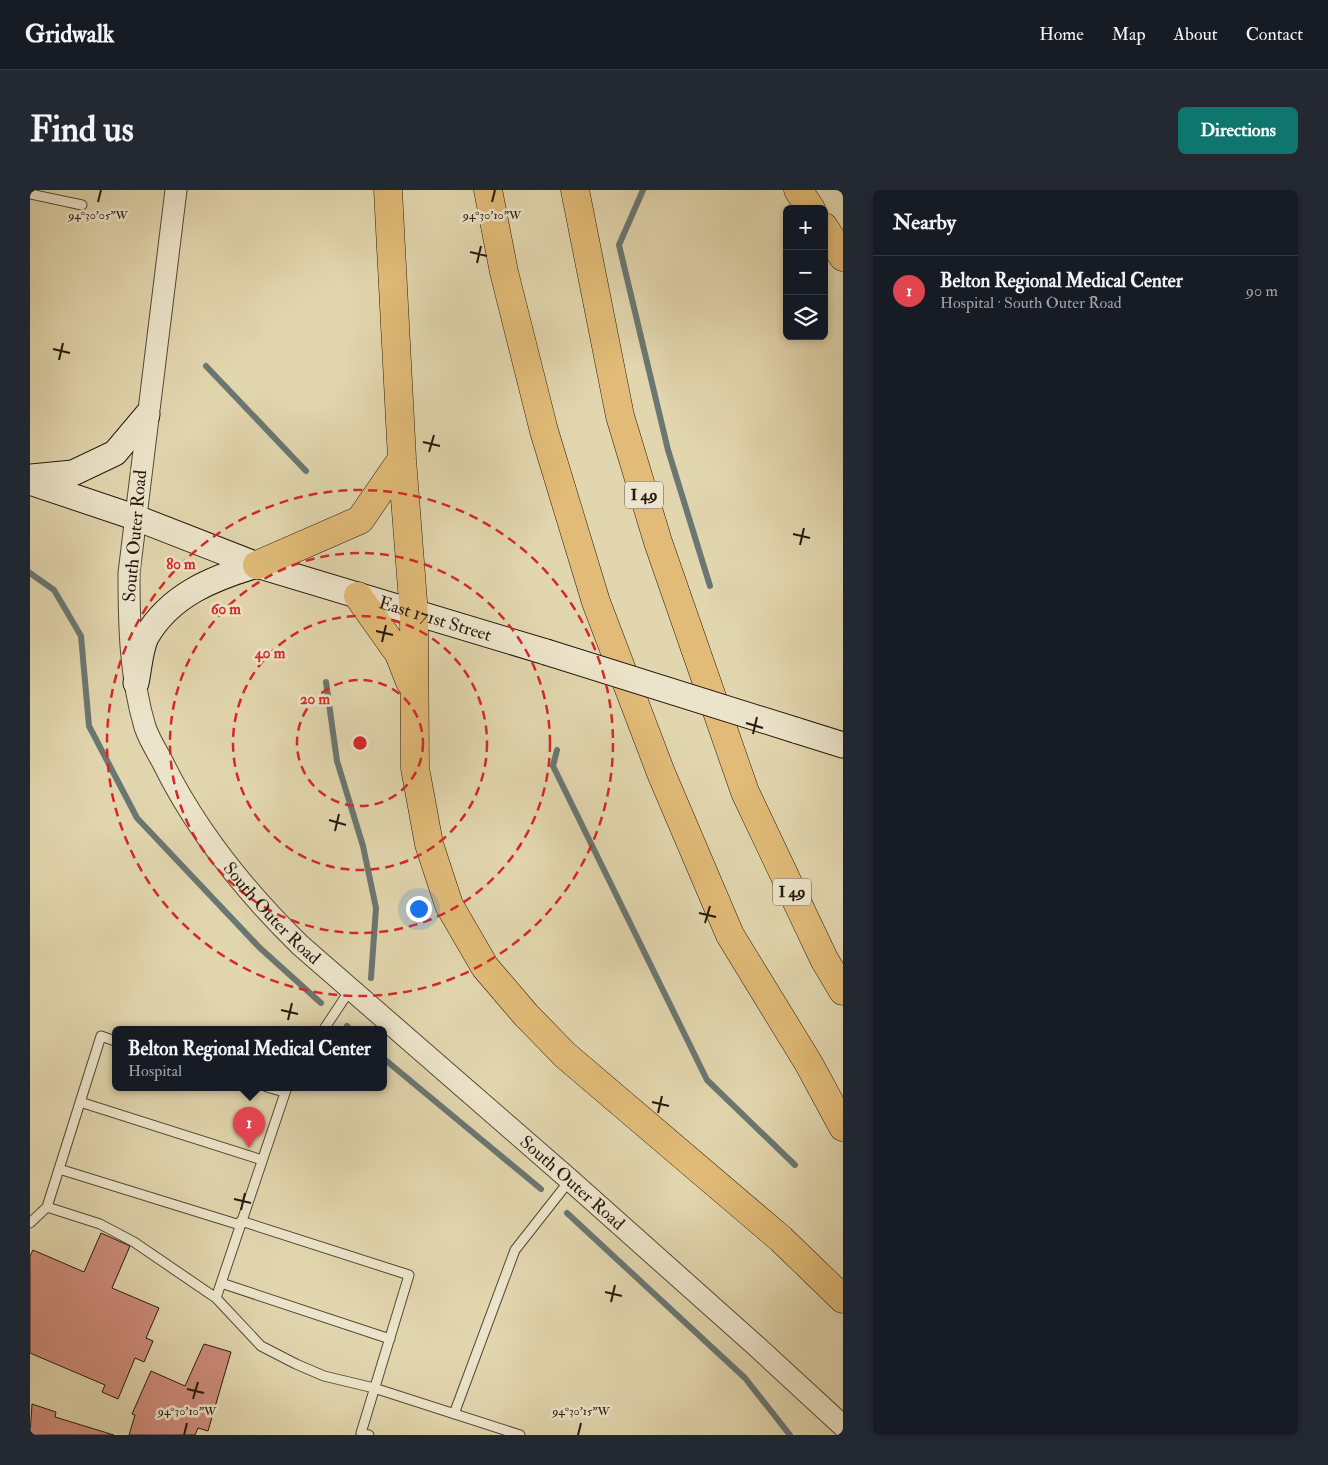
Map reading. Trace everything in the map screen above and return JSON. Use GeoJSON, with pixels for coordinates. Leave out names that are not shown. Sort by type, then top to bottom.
{"type":"FeatureCollection","features":[{"type":"Feature","properties":{"kind":"highway"},"geometry":{"type":"LineString","coordinates":[[388,190],[402,459],[414,614],[415,768],[429,844],[449,905],[485,967],[526,1015],[564,1055],[781,1239],[843,1299]]}},
{"type":"Feature","properties":{"kind":"highway"},"geometry":{"type":"LineString","coordinates":[[488,190],[504,272],[544,431],[596,602],[661,773],[730,936],[809,1064],[843,1126]]}},
{"type":"Feature","properties":{"kind":"highway","name":"I 49"},"geometry":{"type":"LineString","coordinates":[[575,190],[620,416],[658,542],[744,792],[824,959],[843,991]]}},
{"type":"Feature","properties":{"kind":"highway"},"geometry":{"type":"LineString","coordinates":[[798,190],[808,205]]}},
{"type":"Feature","properties":{"kind":"highway"},"geometry":{"type":"LineString","coordinates":[[828,233],[843,257]]}},
{"type":"Feature","properties":{"kind":"highway"},"geometry":{"type":"LineString","coordinates":[[257,565],[360,520],[402,459]]}},
{"type":"Feature","properties":{"kind":"highway"},"geometry":{"type":"LineString","coordinates":[[358,596],[399,654],[414,692]]}},
{"type":"Feature","properties":{"kind":"main road"},"geometry":{"type":"LineString","coordinates":[[30,477],[73,472],[115,452],[147,415]]}},
{"type":"Feature","properties":{"kind":"main road","name":"East 171st Street"},"geometry":{"type":"LineString","coordinates":[[30,482],[134,517],[257,565],[414,614],[546,652],[843,745]]}},
{"type":"Feature","properties":{"kind":"main road"},"geometry":{"type":"LineString","coordinates":[[136,683],[146,638],[172,604],[218,576],[257,565]]}},
{"type":"Feature","properties":{"kind":"street","name":"South Outer Road"},"geometry":{"type":"LineString","coordinates":[[176,190],[134,517],[129,572],[129,610],[136,683],[146,728],[170,778],[199,826],[231,872],[268,914],[350,990],[570,1180],[843,1426]]}},
{"type":"Feature","properties":{"kind":"lane"},"geometry":{"type":"LineString","coordinates":[[30,194],[82,205]]}},
{"type":"Feature","properties":{"kind":"lane"},"geometry":{"type":"LineString","coordinates":[[326,1026],[350,990]]}},
{"type":"Feature","properties":{"kind":"lane"},"geometry":{"type":"LineString","coordinates":[[30,1223],[46,1208],[101,1036],[112,1040]]}},
{"type":"Feature","properties":{"kind":"lane"},"geometry":{"type":"LineString","coordinates":[[216,1298],[284,1091]]}},
{"type":"Feature","properties":{"kind":"lane"},"geometry":{"type":"LineString","coordinates":[[80,1102],[262,1160]]}},
{"type":"Feature","properties":{"kind":"lane"},"geometry":{"type":"LineString","coordinates":[[59,1169],[409,1275],[361,1432],[369,1435]]}},
{"type":"Feature","properties":{"kind":"lane"},"geometry":{"type":"LineString","coordinates":[[454,1414],[515,1250],[570,1180]]}},
{"type":"Feature","properties":{"kind":"lane"},"geometry":{"type":"LineString","coordinates":[[46,1208],[100,1224],[134,1242],[216,1298],[261,1346],[324,1376],[374,1388],[520,1435]]}},
{"type":"Feature","properties":{"kind":"lane"},"geometry":{"type":"LineString","coordinates":[[221,1282],[390,1339]]}},
{"type":"Feature","properties":{"kind":"building"},"geometry":{"type":"Polygon","coordinates":[[[101,1233],[130,1246],[112,1288],[159,1308],[146,1338],[153,1341],[144,1362],[135,1358],[118,1399],[102,1392],[105,1385],[30,1353],[30,1256],[33,1250],[84,1272],[101,1233]]]}},
{"type":"Feature","properties":{"kind":"building"},"geometry":{"type":"Polygon","coordinates":[[[204,1344],[231,1352],[208,1431],[198,1428],[195,1435],[129,1435],[135,1415],[132,1414],[151,1371],[185,1386],[204,1344]]]}},
{"type":"Feature","properties":{"kind":"building"},"geometry":{"type":"Polygon","coordinates":[[[32,1404],[56,1412],[55,1417],[114,1435],[30,1435],[32,1404]]]}},
{"type":"Feature","properties":{"kind":"waterway"},"geometry":{"type":"LineString","coordinates":[[643,190],[619,245],[668,450],[710,586]]}},
{"type":"Feature","properties":{"kind":"waterway"},"geometry":{"type":"LineString","coordinates":[[206,366],[306,471]]}},
{"type":"Feature","properties":{"kind":"waterway"},"geometry":{"type":"LineString","coordinates":[[30,573],[54,590],[81,636],[89,726],[137,818],[260,948],[321,1003]]}},
{"type":"Feature","properties":{"kind":"waterway"},"geometry":{"type":"LineString","coordinates":[[326,682],[337,761],[363,846],[376,908],[371,978]]}},
{"type":"Feature","properties":{"kind":"waterway"},"geometry":{"type":"LineString","coordinates":[[557,750],[553,766],[707,1080],[795,1165]]}},
{"type":"Feature","properties":{"kind":"waterway"},"geometry":{"type":"LineString","coordinates":[[387,1061],[541,1189]]}},
{"type":"Feature","properties":{"kind":"waterway"},"geometry":{"type":"LineString","coordinates":[[567,1213],[745,1378],[790,1435]]}},
{"type":"Feature","properties":{"kind":"place","name":"Belton Regional Medical Center"},"geometry":{"type":"Point","coordinates":[249,1148]}}]}
